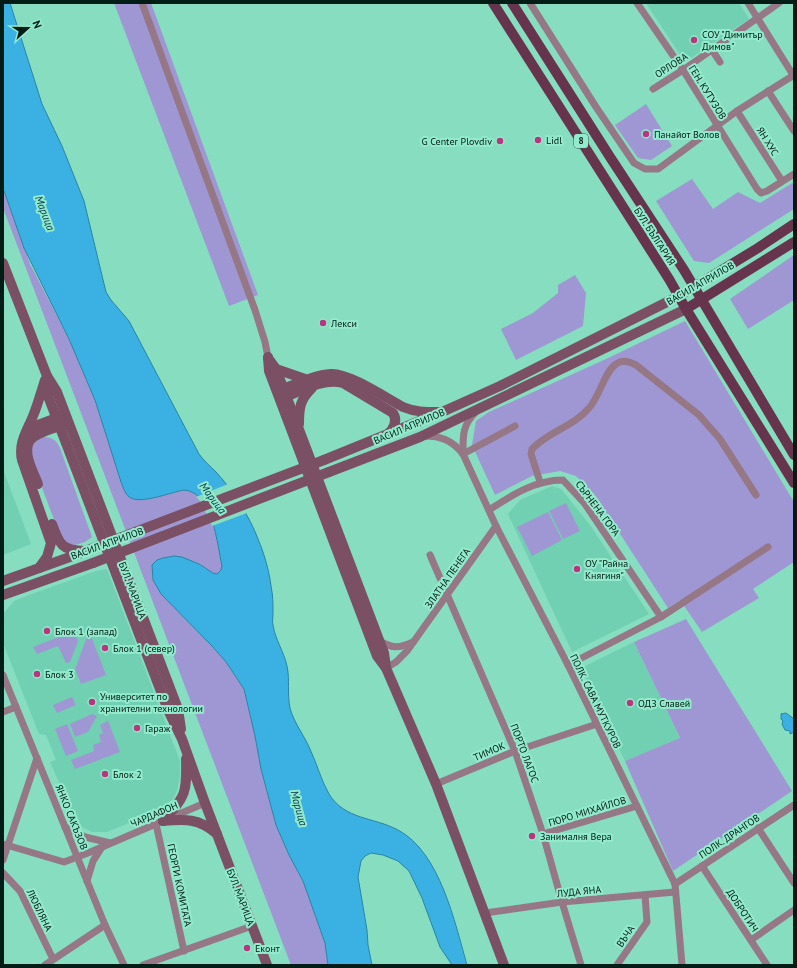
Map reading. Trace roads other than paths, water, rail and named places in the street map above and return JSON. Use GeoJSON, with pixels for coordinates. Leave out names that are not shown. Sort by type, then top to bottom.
{"type":"FeatureCollection","features":[{"type":"Feature","properties":{"kind":"main road","name":"БУЛ. БЪЛГАРИЯ"},"geometry":{"type":"LineString","coordinates":[[493,3],[669,278],[686,309],[794,483]]}},
{"type":"Feature","properties":{"kind":"main road","name":"БУЛ. БЪЛГАРИЯ"},"geometry":{"type":"LineString","coordinates":[[512,3],[694,287],[794,455]]}},
{"type":"Feature","properties":{"kind":"main road","name":"ВАСИЛ АПРИЛОВ"},"geometry":{"type":"LineString","coordinates":[[3,581],[87,551],[324,460],[442,412],[508,382],[679,296],[758,248],[794,224]]}},
{"type":"Feature","properties":{"kind":"main road","name":"ВАСИЛ АПРИЛОВ"},"geometry":{"type":"LineString","coordinates":[[3,595],[93,563],[420,437],[686,309],[794,242]]}},
{"type":"Feature","properties":{"kind":"main road","name":"БУЛ. МАРИЦА"},"geometry":{"type":"LineString","coordinates":[[3,263],[47,376],[48,396],[63,420],[178,709],[184,744]]}},
{"type":"Feature","properties":{"kind":"main road"},"geometry":{"type":"LineString","coordinates":[[268,357],[276,369],[281,394],[377,656],[386,668],[436,784],[504,965]]}},
{"type":"Feature","properties":{"kind":"main road"},"geometry":{"type":"LineString","coordinates":[[268,357],[269,371],[299,430],[384,654],[386,668]]}},
{"type":"Feature","properties":{"kind":"main road"},"geometry":{"type":"LineString","coordinates":[[276,369],[310,383],[328,381],[346,384],[391,411],[394,415],[395,423],[393,429],[385,436]]}},
{"type":"Feature","properties":{"kind":"main road"},"geometry":{"type":"LineString","coordinates":[[281,394],[331,374],[344,375],[407,409],[418,412],[442,412]]}},
{"type":"Feature","properties":{"kind":"main road"},"geometry":{"type":"LineString","coordinates":[[39,568],[47,557],[51,543],[21,456],[21,445],[36,409],[47,376]]}},
{"type":"Feature","properties":{"kind":"main road"},"geometry":{"type":"LineString","coordinates":[[299,430],[300,405],[310,383]]}},
{"type":"Feature","properties":{"kind":"main road"},"geometry":{"type":"LineString","coordinates":[[26,431],[38,425],[63,420]]}},
{"type":"Feature","properties":{"kind":"main road"},"geometry":{"type":"LineString","coordinates":[[63,420],[46,431],[36,435],[29,441],[27,453],[58,539],[65,548],[70,550],[87,551]]}},
{"type":"Feature","properties":{"kind":"main road","name":"БУЛ. МАРИЦА"},"geometry":{"type":"LineString","coordinates":[[63,420],[66,443],[168,710],[184,744],[205,804],[267,965]]}},
{"type":"Feature","properties":{"kind":"main road"},"geometry":{"type":"LineString","coordinates":[[46,431],[56,434],[66,443]]}},
{"type":"Feature","properties":{"kind":"main road"},"geometry":{"type":"LineString","coordinates":[[160,823],[178,804],[185,790],[186,776],[184,744]]}},
{"type":"Feature","properties":{"kind":"main road"},"geometry":{"type":"LineString","coordinates":[[160,823],[182,819],[198,822],[207,826],[217,834]]}},
{"type":"Feature","properties":{"kind":"street"},"geometry":{"type":"LineString","coordinates":[[142,3],[255,310],[268,357]]}},
{"type":"Feature","properties":{"kind":"street"},"geometry":{"type":"LineString","coordinates":[[530,3],[596,107],[634,163],[645,170],[658,169],[737,111],[794,75],[748,3]]}},
{"type":"Feature","properties":{"kind":"street","name":"ГЕН. КУТУЗОВ"},"geometry":{"type":"LineString","coordinates":[[636,3],[683,70],[757,189],[761,193],[782,182]]}},
{"type":"Feature","properties":{"kind":"street","name":"ОРЛОВА"},"geometry":{"type":"LineString","coordinates":[[653,89],[683,70],[779,3]]}},
{"type":"Feature","properties":{"kind":"street"},"geometry":{"type":"LineString","coordinates":[[712,50],[720,62]]}},
{"type":"Feature","properties":{"kind":"street"},"geometry":{"type":"LineString","coordinates":[[768,91],[794,131]]}},
{"type":"Feature","properties":{"kind":"street","name":"ЯН ХУС"},"geometry":{"type":"LineString","coordinates":[[737,111],[782,182]]}},
{"type":"Feature","properties":{"kind":"street"},"geometry":{"type":"LineString","coordinates":[[782,182],[794,174]]}},
{"type":"Feature","properties":{"kind":"street"},"geometry":{"type":"LineString","coordinates":[[540,482],[531,454],[532,449],[583,414],[593,403],[610,370],[622,361],[629,361],[699,415],[720,439],[756,495]]}},
{"type":"Feature","properties":{"kind":"street"},"geometry":{"type":"LineString","coordinates":[[463,454],[465,427],[472,416],[481,408]]}},
{"type":"Feature","properties":{"kind":"street"},"geometry":{"type":"LineString","coordinates":[[463,454],[516,426]]}},
{"type":"Feature","properties":{"kind":"street"},"geometry":{"type":"LineString","coordinates":[[420,437],[435,436],[448,440],[463,454]]}},
{"type":"Feature","properties":{"kind":"street","name":"ПОЛК. САВА МУТКУРОВ"},"geometry":{"type":"LineString","coordinates":[[463,454],[496,526],[568,665],[675,884],[682,965]]}},
{"type":"Feature","properties":{"kind":"street","name":"СЪРНЕНА ГОРА"},"geometry":{"type":"LineString","coordinates":[[489,510],[540,482],[563,480],[575,491],[615,547],[660,617]]}},
{"type":"Feature","properties":{"kind":"street","name":"ЗЛАТНА ПЕНЕГА"},"geometry":{"type":"LineString","coordinates":[[386,668],[400,659],[448,595],[496,526]]}},
{"type":"Feature","properties":{"kind":"street"},"geometry":{"type":"LineString","coordinates":[[568,665],[660,617],[768,547]]}},
{"type":"Feature","properties":{"kind":"street","name":"ПОРТО ЛАГОС"},"geometry":{"type":"LineString","coordinates":[[430,555],[515,751],[543,834],[581,965]]}},
{"type":"Feature","properties":{"kind":"street"},"geometry":{"type":"LineString","coordinates":[[3,600],[22,588]]}},
{"type":"Feature","properties":{"kind":"street"},"geometry":{"type":"LineString","coordinates":[[379,641],[389,646],[397,647],[413,642]]}},
{"type":"Feature","properties":{"kind":"street","name":"ЯНКО САКЪЗОВ"},"geometry":{"type":"LineString","coordinates":[[3,675],[87,881],[124,965]]}},
{"type":"Feature","properties":{"kind":"street"},"geometry":{"type":"LineString","coordinates":[[3,712],[16,707]]}},
{"type":"Feature","properties":{"kind":"street","name":"ТИМОК"},"geometry":{"type":"LineString","coordinates":[[436,784],[515,751],[597,724]]}},
{"type":"Feature","properties":{"kind":"street"},"geometry":{"type":"LineString","coordinates":[[3,860],[5,844],[37,758]]}},
{"type":"Feature","properties":{"kind":"street","name":"ЧАРДАФОН"},"geometry":{"type":"LineString","coordinates":[[5,844],[64,862],[205,804]]}},
{"type":"Feature","properties":{"kind":"street","name":"ПОЛК. ДРАНГОВ"},"geometry":{"type":"LineString","coordinates":[[675,884],[794,805]]}},
{"type":"Feature","properties":{"kind":"street","name":"ГЮРО МИХАЙЛОВ"},"geometry":{"type":"LineString","coordinates":[[543,834],[637,806]]}},
{"type":"Feature","properties":{"kind":"street","name":"ГЕОРГИ КОМИТАТА"},"geometry":{"type":"LineString","coordinates":[[160,823],[184,951]]}},
{"type":"Feature","properties":{"kind":"street"},"geometry":{"type":"LineString","coordinates":[[65,827],[85,837],[111,843]]}},
{"type":"Feature","properties":{"kind":"street"},"geometry":{"type":"LineString","coordinates":[[758,828],[794,883]]}},
{"type":"Feature","properties":{"kind":"street"},"geometry":{"type":"LineString","coordinates":[[87,881],[93,862],[102,847]]}},
{"type":"Feature","properties":{"kind":"street","name":"ДОБРОТИЧ"},"geometry":{"type":"LineString","coordinates":[[702,866],[767,965]]}},
{"type":"Feature","properties":{"kind":"street","name":"ЛЮБЛЯНА"},"geometry":{"type":"LineString","coordinates":[[3,873],[20,891],[53,960]]}},
{"type":"Feature","properties":{"kind":"street","name":"ЛУДА ЯНА"},"geometry":{"type":"LineString","coordinates":[[485,913],[562,902],[675,892]]}},
{"type":"Feature","properties":{"kind":"street","name":"ВЪЧА"},"geometry":{"type":"LineString","coordinates":[[618,965],[647,922],[645,895]]}},
{"type":"Feature","properties":{"kind":"street"},"geometry":{"type":"LineString","coordinates":[[751,940],[794,910]]}},
{"type":"Feature","properties":{"kind":"street"},"geometry":{"type":"LineString","coordinates":[[45,965],[105,924]]}},
{"type":"Feature","properties":{"kind":"street"},"geometry":{"type":"LineString","coordinates":[[143,965],[252,926]]}},
{"type":"Feature","properties":{"kind":"water","name":"Марица"},"geometry":{"type":"Polygon","coordinates":[[[3,3],[10,3],[42,104],[62,146],[84,201],[106,292],[129,321],[199,454],[228,487],[240,504],[255,531],[269,574],[273,596],[273,624],[287,666],[290,708],[294,719],[310,749],[326,789],[343,809],[360,817],[398,830],[413,840],[425,854],[444,890],[467,965],[452,965],[440,947],[422,898],[409,871],[398,861],[383,855],[371,853],[365,856],[361,861],[358,877],[372,965],[328,965],[325,943],[303,881],[289,855],[276,825],[261,769],[244,689],[226,662],[161,594],[153,580],[152,565],[157,560],[174,556],[182,557],[199,564],[213,573],[217,574],[221,570],[222,566],[212,520],[201,500],[194,493],[184,490],[142,500],[131,498],[126,493],[121,482],[95,400],[69,339],[24,248],[3,188],[3,3]]]}},
{"type":"Feature","properties":{"kind":"water"},"geometry":{"type":"Polygon","coordinates":[[[786,713],[794,719],[794,732],[790,734],[790,731],[785,730],[781,719],[781,714],[786,713]]]}},
{"type":"Feature","properties":{"kind":"place","name":"СОУ \"Димитър Димов\""},"geometry":{"type":"Point","coordinates":[694,40]}},
{"type":"Feature","properties":{"kind":"place","name":"Панайот Волов"},"geometry":{"type":"Point","coordinates":[646,134]}},
{"type":"Feature","properties":{"kind":"place","name":"Lidl"},"geometry":{"type":"Point","coordinates":[538,140]}},
{"type":"Feature","properties":{"kind":"place","name":"G Center Plovdiv"},"geometry":{"type":"Point","coordinates":[500,141]}},
{"type":"Feature","properties":{"kind":"place","name":"Лекси"},"geometry":{"type":"Point","coordinates":[323,323]}},
{"type":"Feature","properties":{"kind":"place","name":"ОУ \"Райна Княгиня\""},"geometry":{"type":"Point","coordinates":[577,569]}},
{"type":"Feature","properties":{"kind":"place","name":"Блок 1 (запад)"},"geometry":{"type":"Point","coordinates":[47,631]}},
{"type":"Feature","properties":{"kind":"place","name":"Блок 1 (север)"},"geometry":{"type":"Point","coordinates":[105,648]}},
{"type":"Feature","properties":{"kind":"place","name":"Блок 3"},"geometry":{"type":"Point","coordinates":[37,674]}},
{"type":"Feature","properties":{"kind":"place","name":"Университет по хранителни технологии"},"geometry":{"type":"Point","coordinates":[92,702]}},
{"type":"Feature","properties":{"kind":"place","name":"ОДЗ Славей"},"geometry":{"type":"Point","coordinates":[630,703]}},
{"type":"Feature","properties":{"kind":"place","name":"Гараж"},"geometry":{"type":"Point","coordinates":[137,728]}},
{"type":"Feature","properties":{"kind":"place","name":"Блок 2"},"geometry":{"type":"Point","coordinates":[105,774]}},
{"type":"Feature","properties":{"kind":"place","name":"Занималня Вера"},"geometry":{"type":"Point","coordinates":[532,836]}},
{"type":"Feature","properties":{"kind":"place","name":"Еконт"},"geometry":{"type":"Point","coordinates":[247,948]}}]}
